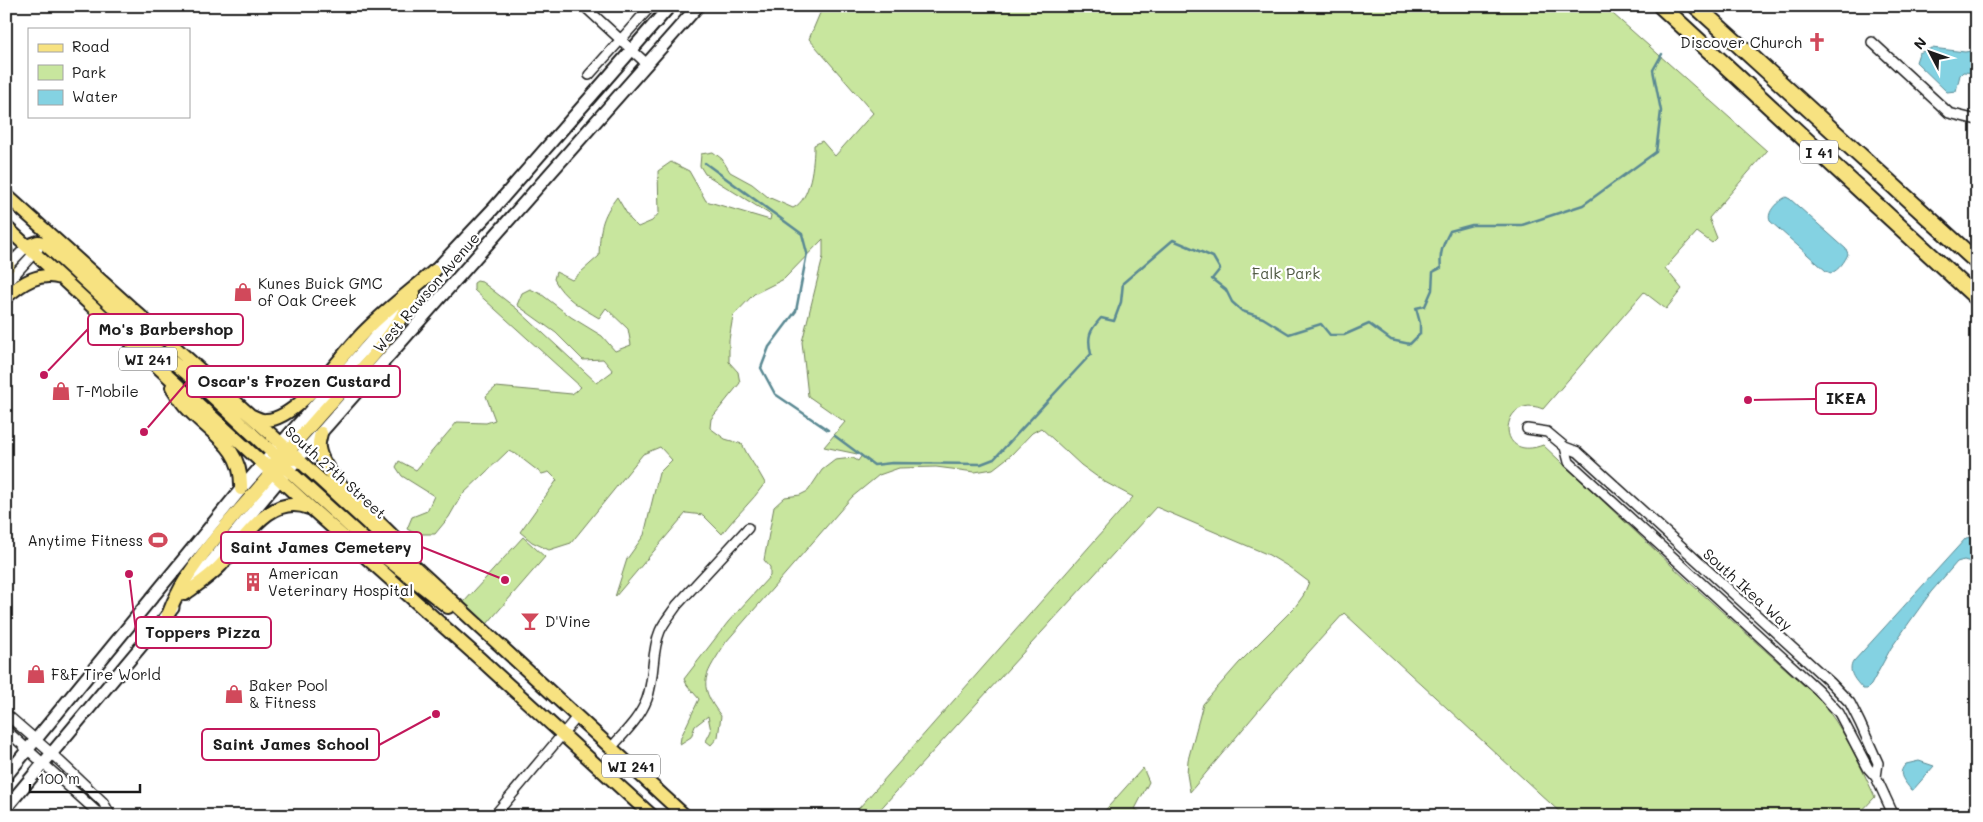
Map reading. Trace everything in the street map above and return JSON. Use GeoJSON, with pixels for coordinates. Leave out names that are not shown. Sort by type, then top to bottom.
{"type":"FeatureCollection","features":[{"type":"Feature","properties":{"kind":"highway","name":"I 41"},"geometry":{"type":"LineString","coordinates":[[1661,6],[1977,298]]}},
{"type":"Feature","properties":{"kind":"highway","name":"I 41"},"geometry":{"type":"LineString","coordinates":[[1696,6],[1977,262]]}},
{"type":"Feature","properties":{"kind":"highway"},"geometry":{"type":"LineString","coordinates":[[1916,207],[1977,257]]}},
{"type":"Feature","properties":{"kind":"main road","name":"West Rawson Avenue"},"geometry":{"type":"LineString","coordinates":[[414,293],[493,208],[670,6]]}},
{"type":"Feature","properties":{"kind":"main road","name":"West Rawson Avenue"},"geometry":{"type":"LineString","coordinates":[[6,776],[241,489],[321,433],[698,6]]}},
{"type":"Feature","properties":{"kind":"main road","name":"South 27th Street"},"geometry":{"type":"LineString","coordinates":[[6,195],[47,239],[171,344],[250,415],[312,508],[652,816]]}},
{"type":"Feature","properties":{"kind":"main road"},"geometry":{"type":"LineString","coordinates":[[493,208],[508,222]]}},
{"type":"Feature","properties":{"kind":"main road","name":"South 27th Street"},"geometry":{"type":"LineString","coordinates":[[6,227],[161,370],[431,582],[685,816]]}},
{"type":"Feature","properties":{"kind":"main road"},"geometry":{"type":"LineString","coordinates":[[30,250],[38,242],[47,239]]}},
{"type":"Feature","properties":{"kind":"main road"},"geometry":{"type":"LineString","coordinates":[[6,252],[7,267]]}},
{"type":"Feature","properties":{"kind":"main road"},"geometry":{"type":"LineString","coordinates":[[250,415],[261,420],[267,420],[280,416],[294,407],[307,396],[366,329],[434,271]]}},
{"type":"Feature","properties":{"kind":"main road"},"geometry":{"type":"LineString","coordinates":[[6,297],[40,275],[62,278]]}},
{"type":"Feature","properties":{"kind":"main road"},"geometry":{"type":"LineString","coordinates":[[168,615],[175,597],[198,561],[280,462],[377,351],[406,310],[414,293]]}},
{"type":"Feature","properties":{"kind":"main road"},"geometry":{"type":"LineString","coordinates":[[117,328],[138,338],[175,364],[377,550],[452,611],[478,626]]}},
{"type":"Feature","properties":{"kind":"main road"},"geometry":{"type":"LineString","coordinates":[[161,370],[184,405],[220,438],[234,455],[241,472],[241,489]]}},
{"type":"Feature","properties":{"kind":"main road"},"geometry":{"type":"LineString","coordinates":[[321,433],[320,451],[329,471],[339,484],[391,532],[431,582]]}},
{"type":"Feature","properties":{"kind":"main road","name":"West Rawson Avenue"},"geometry":{"type":"LineString","coordinates":[[6,808],[185,594],[280,462]]}},
{"type":"Feature","properties":{"kind":"main road"},"geometry":{"type":"LineString","coordinates":[[185,594],[220,566],[251,529],[268,514],[291,504],[312,508]]}},
{"type":"Feature","properties":{"kind":"street"},"geometry":{"type":"LineString","coordinates":[[584,6],[646,64]]}},
{"type":"Feature","properties":{"kind":"street"},"geometry":{"type":"LineString","coordinates":[[589,76],[651,6]]}},
{"type":"Feature","properties":{"kind":"street"},"geometry":{"type":"LineString","coordinates":[[1872,42],[1949,113],[1977,120]]}},
{"type":"Feature","properties":{"kind":"street"},"geometry":{"type":"LineString","coordinates":[[7,267],[30,250]]}},
{"type":"Feature","properties":{"kind":"street"},"geometry":{"type":"LineString","coordinates":[[6,284],[30,250]]}},
{"type":"Feature","properties":{"kind":"street","name":"South Ikea Way"},"geometry":{"type":"LineString","coordinates":[[1527,429],[1547,432],[1564,447],[1578,452],[1809,662],[1850,703],[1878,763],[1876,777]]}},
{"type":"Feature","properties":{"kind":"street","name":"South Ikea Way"},"geometry":{"type":"LineString","coordinates":[[1564,447],[1569,462],[1818,690],[1839,713],[1868,768],[1876,777],[1894,816]]}},
{"type":"Feature","properties":{"kind":"street"},"geometry":{"type":"LineString","coordinates":[[611,748],[635,721],[647,700],[656,644],[667,619],[748,528]]}},
{"type":"Feature","properties":{"kind":"street"},"geometry":{"type":"LineString","coordinates":[[6,714],[103,802],[110,815]]}},
{"type":"Feature","properties":{"kind":"street"},"geometry":{"type":"LineString","coordinates":[[494,816],[577,717]]}},
{"type":"Feature","properties":{"kind":"street"},"geometry":{"type":"LineString","coordinates":[[6,730],[97,812],[110,815]]}},
{"type":"Feature","properties":{"kind":"green space","name":"Falk Park"},"geometry":{"type":"Polygon","coordinates":[[[823,6],[1604,6],[1767,151],[1709,218],[1717,238],[1712,243],[1697,232],[1665,268],[1682,289],[1666,309],[1644,292],[1543,409],[1529,406],[1518,410],[1511,417],[1508,427],[1510,437],[1516,445],[1527,448],[1543,445],[1688,581],[1818,698],[1843,733],[1875,797],[1857,816],[1564,816],[1344,613],[1290,673],[1190,792],[1187,774],[1188,760],[1203,704],[1239,663],[1295,607],[1303,596],[1309,582],[1269,555],[1156,507],[874,816],[852,816],[1133,497],[1103,481],[1081,465],[1041,428],[1032,433],[1011,455],[993,469],[975,472],[936,467],[899,468],[879,475],[852,497],[726,642],[713,663],[706,679],[706,686],[708,695],[721,716],[718,737],[711,745],[706,741],[711,731],[708,716],[695,726],[691,737],[680,744],[681,737],[699,699],[684,679],[728,622],[770,576],[770,567],[764,560],[774,507],[785,497],[800,495],[808,491],[822,470],[835,460],[853,458],[858,461],[862,455],[824,447],[845,422],[808,396],[802,342],[823,257],[823,239],[784,279],[754,294],[733,316],[729,340],[729,362],[738,372],[740,383],[711,419],[710,428],[725,439],[742,444],[765,483],[722,534],[703,515],[686,513],[615,597],[627,559],[644,535],[659,473],[672,460],[660,447],[643,454],[571,543],[549,550],[532,542],[520,532],[557,480],[549,472],[542,474],[516,454],[508,451],[461,496],[449,517],[435,534],[416,534],[407,529],[412,517],[427,511],[434,496],[402,476],[396,467],[399,461],[416,470],[457,422],[486,423],[495,420],[486,396],[496,387],[572,394],[581,387],[474,290],[474,283],[477,281],[482,282],[517,309],[597,383],[613,371],[603,359],[583,360],[556,333],[517,305],[522,293],[530,289],[541,294],[571,317],[602,336],[615,351],[631,345],[628,329],[606,308],[599,318],[562,292],[554,279],[556,272],[572,280],[599,256],[602,224],[617,197],[630,219],[638,227],[652,221],[659,213],[658,171],[671,162],[689,171],[706,201],[770,220],[771,215],[705,174],[700,166],[701,154],[713,152],[722,159],[730,172],[752,184],[768,197],[793,208],[799,204],[808,189],[814,145],[822,141],[835,156],[873,113],[809,39],[823,6]]]}},
{"type":"Feature","properties":{"kind":"green space"},"geometry":{"type":"Polygon","coordinates":[[[523,537],[545,557],[487,624],[464,602],[523,537]]]}},
{"type":"Feature","properties":{"kind":"green space"},"geometry":{"type":"Polygon","coordinates":[[[1143,768],[1149,782],[1135,809],[1148,816],[1100,816],[1143,768]]]}},
{"type":"Feature","properties":{"kind":"water"},"geometry":{"type":"Polygon","coordinates":[[[1932,48],[1965,52],[1977,50],[1977,73],[1963,72],[1960,75],[1956,91],[1947,92],[1916,62],[1919,53],[1932,48]]]}},
{"type":"Feature","properties":{"kind":"water"},"geometry":{"type":"Polygon","coordinates":[[[1786,197],[1846,249],[1847,257],[1837,270],[1831,273],[1826,271],[1770,221],[1771,211],[1776,204],[1786,197]]]}},
{"type":"Feature","properties":{"kind":"water"},"geometry":{"type":"Polygon","coordinates":[[[1971,537],[1975,540],[1976,558],[1971,562],[1964,560],[1957,562],[1931,592],[1891,648],[1871,685],[1867,689],[1863,689],[1852,673],[1851,666],[1853,662],[1966,538],[1971,537]]]}},
{"type":"Feature","properties":{"kind":"water"},"geometry":{"type":"Polygon","coordinates":[[[1919,761],[1934,766],[1911,790],[1901,774],[1906,764],[1919,761]]]}},
{"type":"Feature","properties":{"kind":"waterway"},"geometry":{"type":"LineString","coordinates":[[835,436],[874,465],[892,463],[981,464],[994,459],[1091,354],[1090,334],[1101,318],[1114,321],[1121,302],[1123,283],[1173,240],[1213,257],[1220,269],[1212,279],[1226,290],[1232,302],[1242,311],[1263,318],[1289,334],[1321,324],[1330,335],[1344,335],[1369,324],[1391,340],[1410,344],[1420,334],[1420,323],[1416,308],[1425,306],[1432,290],[1433,272],[1441,268],[1442,249],[1450,231],[1472,225],[1522,225],[1583,205],[1656,152],[1661,111],[1653,70],[1662,54]]}},
{"type":"Feature","properties":{"kind":"waterway"},"geometry":{"type":"LineString","coordinates":[[705,163],[802,234],[807,253],[796,311],[769,347],[761,368],[775,394],[828,430]]}},
{"type":"Feature","properties":{"kind":"place","name":"Discover Church"},"geometry":{"type":"Point","coordinates":[1817,42]}},
{"type":"Feature","properties":{"kind":"place","name":"Kunes Buick GMC of Oak Creek"},"geometry":{"type":"Point","coordinates":[243,292]}},
{"type":"Feature","properties":{"kind":"place","name":"Mo's Barbershop"},"geometry":{"type":"Point","coordinates":[44,375]}},
{"type":"Feature","properties":{"kind":"place","name":"T-Mobile"},"geometry":{"type":"Point","coordinates":[61,391]}},
{"type":"Feature","properties":{"kind":"place","name":"IKEA"},"geometry":{"type":"Point","coordinates":[1748,400]}},
{"type":"Feature","properties":{"kind":"place","name":"Oscar's Frozen Custard"},"geometry":{"type":"Point","coordinates":[144,432]}},
{"type":"Feature","properties":{"kind":"place","name":"Anytime Fitness"},"geometry":{"type":"Point","coordinates":[158,540]}},
{"type":"Feature","properties":{"kind":"place","name":"Toppers Pizza"},"geometry":{"type":"Point","coordinates":[129,574]}},
{"type":"Feature","properties":{"kind":"place","name":"Saint James Cemetery"},"geometry":{"type":"Point","coordinates":[505,580]}},
{"type":"Feature","properties":{"kind":"place","name":"American Veterinary Hospital"},"geometry":{"type":"Point","coordinates":[253,582]}},
{"type":"Feature","properties":{"kind":"place","name":"D'Vine"},"geometry":{"type":"Point","coordinates":[530,621]}},
{"type":"Feature","properties":{"kind":"place","name":"F&F Tire World"},"geometry":{"type":"Point","coordinates":[36,674]}},
{"type":"Feature","properties":{"kind":"place","name":"Baker Pool & Fitness"},"geometry":{"type":"Point","coordinates":[234,694]}},
{"type":"Feature","properties":{"kind":"place","name":"Saint James School"},"geometry":{"type":"Point","coordinates":[436,714]}}]}
